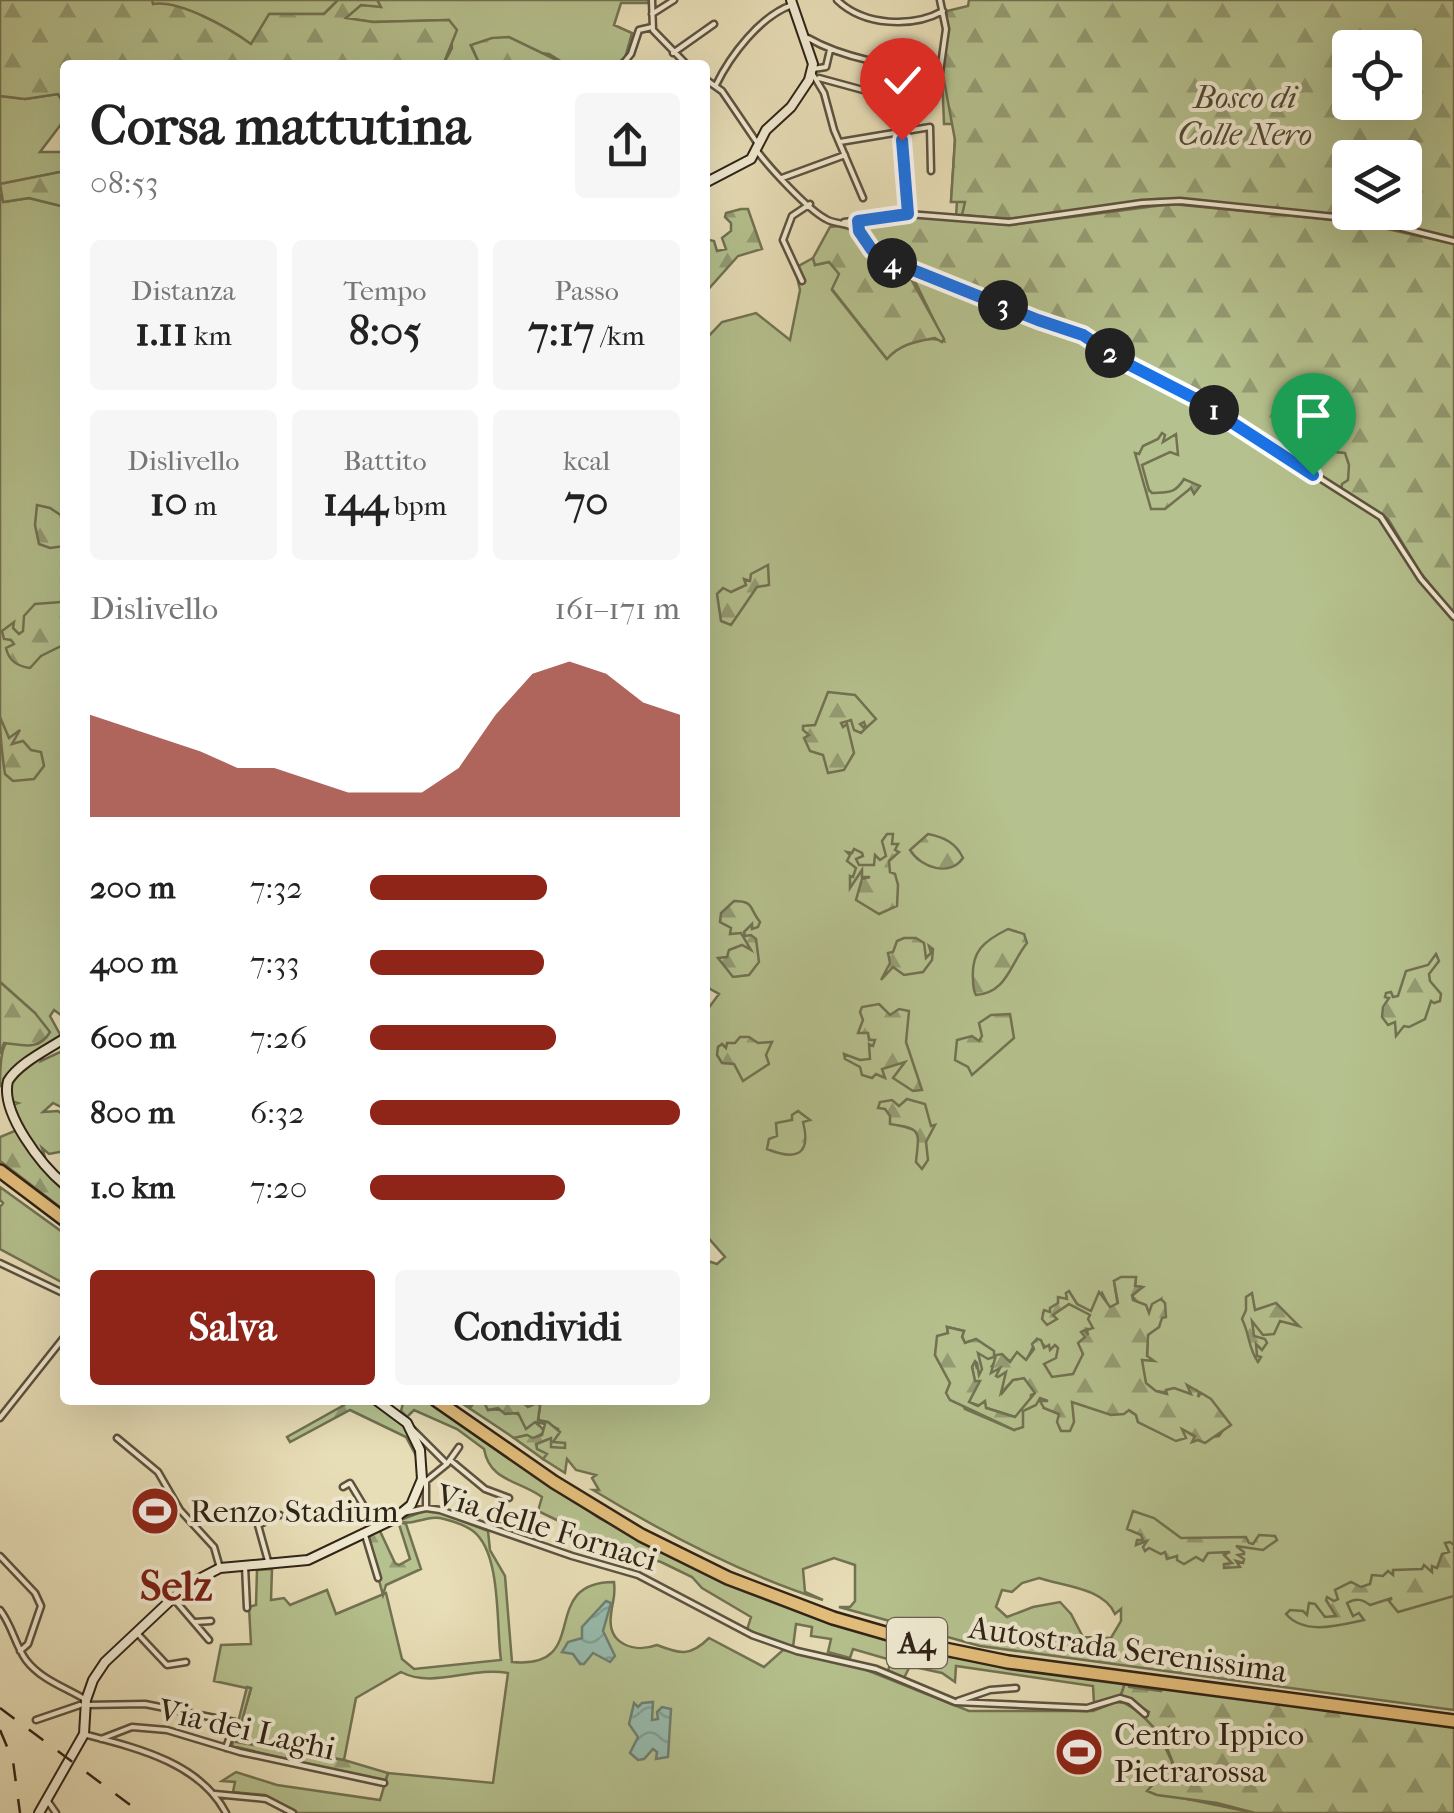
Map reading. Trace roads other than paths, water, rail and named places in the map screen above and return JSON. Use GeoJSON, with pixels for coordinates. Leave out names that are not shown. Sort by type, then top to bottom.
{"type":"FeatureCollection","features":[{"type":"Feature","properties":{"kind":"highway"},"geometry":{"type":"LineString","coordinates":[[0,1171],[60,1216]]}},
{"type":"Feature","properties":{"kind":"highway"},"geometry":{"type":"LineString","coordinates":[[0,1180],[60,1224]]}},
{"type":"Feature","properties":{"kind":"highway","name":"Autostrada Serenissima"},"geometry":{"type":"LineString","coordinates":[[443,1405],[554,1482],[641,1535],[728,1578],[833,1618],[930,1646],[1021,1664],[1454,1718]]}},
{"type":"Feature","properties":{"kind":"highway","name":"Autostrada Serenissima"},"geometry":{"type":"LineString","coordinates":[[455,1405],[557,1476],[632,1522],[730,1572],[834,1612],[932,1640],[1009,1656],[1454,1718]]}},
{"type":"Feature","properties":{"kind":"street"},"geometry":{"type":"LineString","coordinates":[[652,0],[652,27],[681,60]]}},
{"type":"Feature","properties":{"kind":"street"},"geometry":{"type":"LineString","coordinates":[[652,14],[674,0]]}},
{"type":"Feature","properties":{"kind":"street"},"geometry":{"type":"LineString","coordinates":[[838,0],[854,12],[894,22],[911,23],[944,12]]}},
{"type":"Feature","properties":{"kind":"street"},"geometry":{"type":"LineString","coordinates":[[804,40],[884,63],[940,72],[946,29],[940,0]]}},
{"type":"Feature","properties":{"kind":"street"},"geometry":{"type":"LineString","coordinates":[[716,85],[733,53],[774,13],[792,2],[814,73],[863,198]]}},
{"type":"Feature","properties":{"kind":"street"},"geometry":{"type":"LineString","coordinates":[[673,53],[714,24]]}},
{"type":"Feature","properties":{"kind":"street"},"geometry":{"type":"LineString","coordinates":[[627,60],[632,54],[636,33],[652,27]]}},
{"type":"Feature","properties":{"kind":"street"},"geometry":{"type":"LineString","coordinates":[[710,180],[748,162],[766,130],[791,107],[814,73],[826,66],[831,49]]}},
{"type":"Feature","properties":{"kind":"street"},"geometry":{"type":"LineString","coordinates":[[814,73],[896,99]]}},
{"type":"Feature","properties":{"kind":"street"},"geometry":{"type":"LineString","coordinates":[[710,82],[782,178],[824,218],[859,231]]}},
{"type":"Feature","properties":{"kind":"street"},"geometry":{"type":"LineString","coordinates":[[840,142],[930,128],[931,171]]}},
{"type":"Feature","properties":{"kind":"street"},"geometry":{"type":"LineString","coordinates":[[899,132],[908,214]]}},
{"type":"Feature","properties":{"kind":"street"},"geometry":{"type":"LineString","coordinates":[[782,178],[846,155]]}},
{"type":"Feature","properties":{"kind":"street"},"geometry":{"type":"LineString","coordinates":[[839,223],[908,214],[996,221],[1180,202],[1374,220],[1454,241]]}},
{"type":"Feature","properties":{"kind":"street"},"geometry":{"type":"LineString","coordinates":[[802,281],[783,240],[792,216],[810,204]]}},
{"type":"Feature","properties":{"kind":"street"},"geometry":{"type":"LineString","coordinates":[[858,221],[859,231],[872,250],[906,270],[1083,335],[1120,360],[1194,398],[1381,517],[1421,578],[1454,617]]}},
{"type":"Feature","properties":{"kind":"street"},"geometry":{"type":"LineString","coordinates":[[60,1041],[12,1075],[2,1097],[6,1113],[31,1151],[60,1181]]}},
{"type":"Feature","properties":{"kind":"street"},"geometry":{"type":"LineString","coordinates":[[0,1264],[60,1292]]}},
{"type":"Feature","properties":{"kind":"street"},"geometry":{"type":"LineString","coordinates":[[0,1418],[60,1342]]}},
{"type":"Feature","properties":{"kind":"street"},"geometry":{"type":"LineString","coordinates":[[384,1405],[402,1417],[448,1462],[485,1489],[510,1498]]}},
{"type":"Feature","properties":{"kind":"street"},"geometry":{"type":"LineString","coordinates":[[80,1700],[105,1662],[173,1598],[207,1573],[220,1568],[308,1560],[403,1513],[416,1496],[422,1478],[420,1450],[411,1429]]}},
{"type":"Feature","properties":{"kind":"street"},"geometry":{"type":"LineString","coordinates":[[117,1438],[158,1472],[180,1510],[214,1548],[220,1568]]}},
{"type":"Feature","properties":{"kind":"street"},"geometry":{"type":"LineString","coordinates":[[426,1508],[426,1480],[459,1447]]}},
{"type":"Feature","properties":{"kind":"street"},"geometry":{"type":"LineString","coordinates":[[343,1487],[350,1483],[377,1528]]}},
{"type":"Feature","properties":{"kind":"street","name":"Via delle Fornaci"},"geometry":{"type":"LineString","coordinates":[[403,1513],[426,1508],[638,1575],[752,1635],[876,1669],[955,1702],[1087,1708],[1120,1698],[1146,1714]]}},
{"type":"Feature","properties":{"kind":"street"},"geometry":{"type":"LineString","coordinates":[[269,1566],[258,1526],[280,1514]]}},
{"type":"Feature","properties":{"kind":"street"},"geometry":{"type":"LineString","coordinates":[[365,1534],[378,1578]]}},
{"type":"Feature","properties":{"kind":"street"},"geometry":{"type":"LineString","coordinates":[[0,1556],[41,1606],[28,1644],[20,1651]]}},
{"type":"Feature","properties":{"kind":"street"},"geometry":{"type":"LineString","coordinates":[[244,1566],[247,1608]]}},
{"type":"Feature","properties":{"kind":"street"},"geometry":{"type":"LineString","coordinates":[[173,1598],[208,1640]]}},
{"type":"Feature","properties":{"kind":"street"},"geometry":{"type":"LineString","coordinates":[[0,1610],[33,1668],[80,1700],[86,1715],[84,1734],[39,1813]]}},
{"type":"Feature","properties":{"kind":"street"},"geometry":{"type":"LineString","coordinates":[[194,1622],[210,1620]]}},
{"type":"Feature","properties":{"kind":"street"},"geometry":{"type":"LineString","coordinates":[[136,1632],[168,1665],[186,1662]]}},
{"type":"Feature","properties":{"kind":"street"},"geometry":{"type":"LineString","coordinates":[[955,1702],[990,1690],[1016,1688]]}},
{"type":"Feature","properties":{"kind":"street"},"geometry":{"type":"LineString","coordinates":[[36,1720],[80,1700],[145,1704],[235,1722],[226,1748]]}},
{"type":"Feature","properties":{"kind":"street","name":"Via dei Laghi"},"geometry":{"type":"LineString","coordinates":[[101,1739],[137,1726],[167,1730],[226,1748],[384,1783]]}},
{"type":"Feature","properties":{"kind":"street"},"geometry":{"type":"LineString","coordinates":[[84,1734],[164,1758],[215,1794],[226,1813]]}},
{"type":"Feature","properties":{"kind":"street"},"geometry":{"type":"LineString","coordinates":[[215,1794],[257,1797],[293,1813]]}},
{"type":"Feature","properties":{"kind":"street"},"geometry":{"type":"LineString","coordinates":[[46,1799],[56,1813]]}},
{"type":"Feature","properties":{"kind":"water"},"geometry":{"type":"Polygon","coordinates":[[[606,1601],[611,1603],[603,1631],[615,1656],[610,1662],[593,1653],[580,1664],[573,1654],[562,1652],[568,1642],[582,1638],[582,1627],[606,1601]]]}},
{"type":"Feature","properties":{"kind":"water"},"geometry":{"type":"Polygon","coordinates":[[[653,1702],[652,1720],[658,1719],[657,1712],[662,1707],[671,1709],[668,1757],[656,1759],[653,1749],[638,1760],[630,1753],[638,1737],[629,1724],[634,1703],[638,1707],[653,1702]]]}},
{"type":"Feature","properties":{"kind":"railway"},"geometry":{"type":"LineString","coordinates":[[0,1708],[141,1813]]}},
{"type":"Feature","properties":{"kind":"railway"},"geometry":{"type":"LineString","coordinates":[[0,1730],[13,1761],[20,1813]]}},
{"type":"Feature","properties":{"kind":"place","name":"Renzo Stadium"},"geometry":{"type":"Point","coordinates":[155,1511]}},
{"type":"Feature","properties":{"kind":"place","name":"Centro Ippico Pietrarossa"},"geometry":{"type":"Point","coordinates":[1079,1752]}},
{"type":"Feature","properties":{"kind":"district","name":"Selz"},"geometry":{"type":"Point","coordinates":[176,1585]}},
{"type":"Feature","properties":{"kind":"park label","name":"Bosco di Colle Nero"},"geometry":{"type":"Point","coordinates":[1245,116]}}]}
